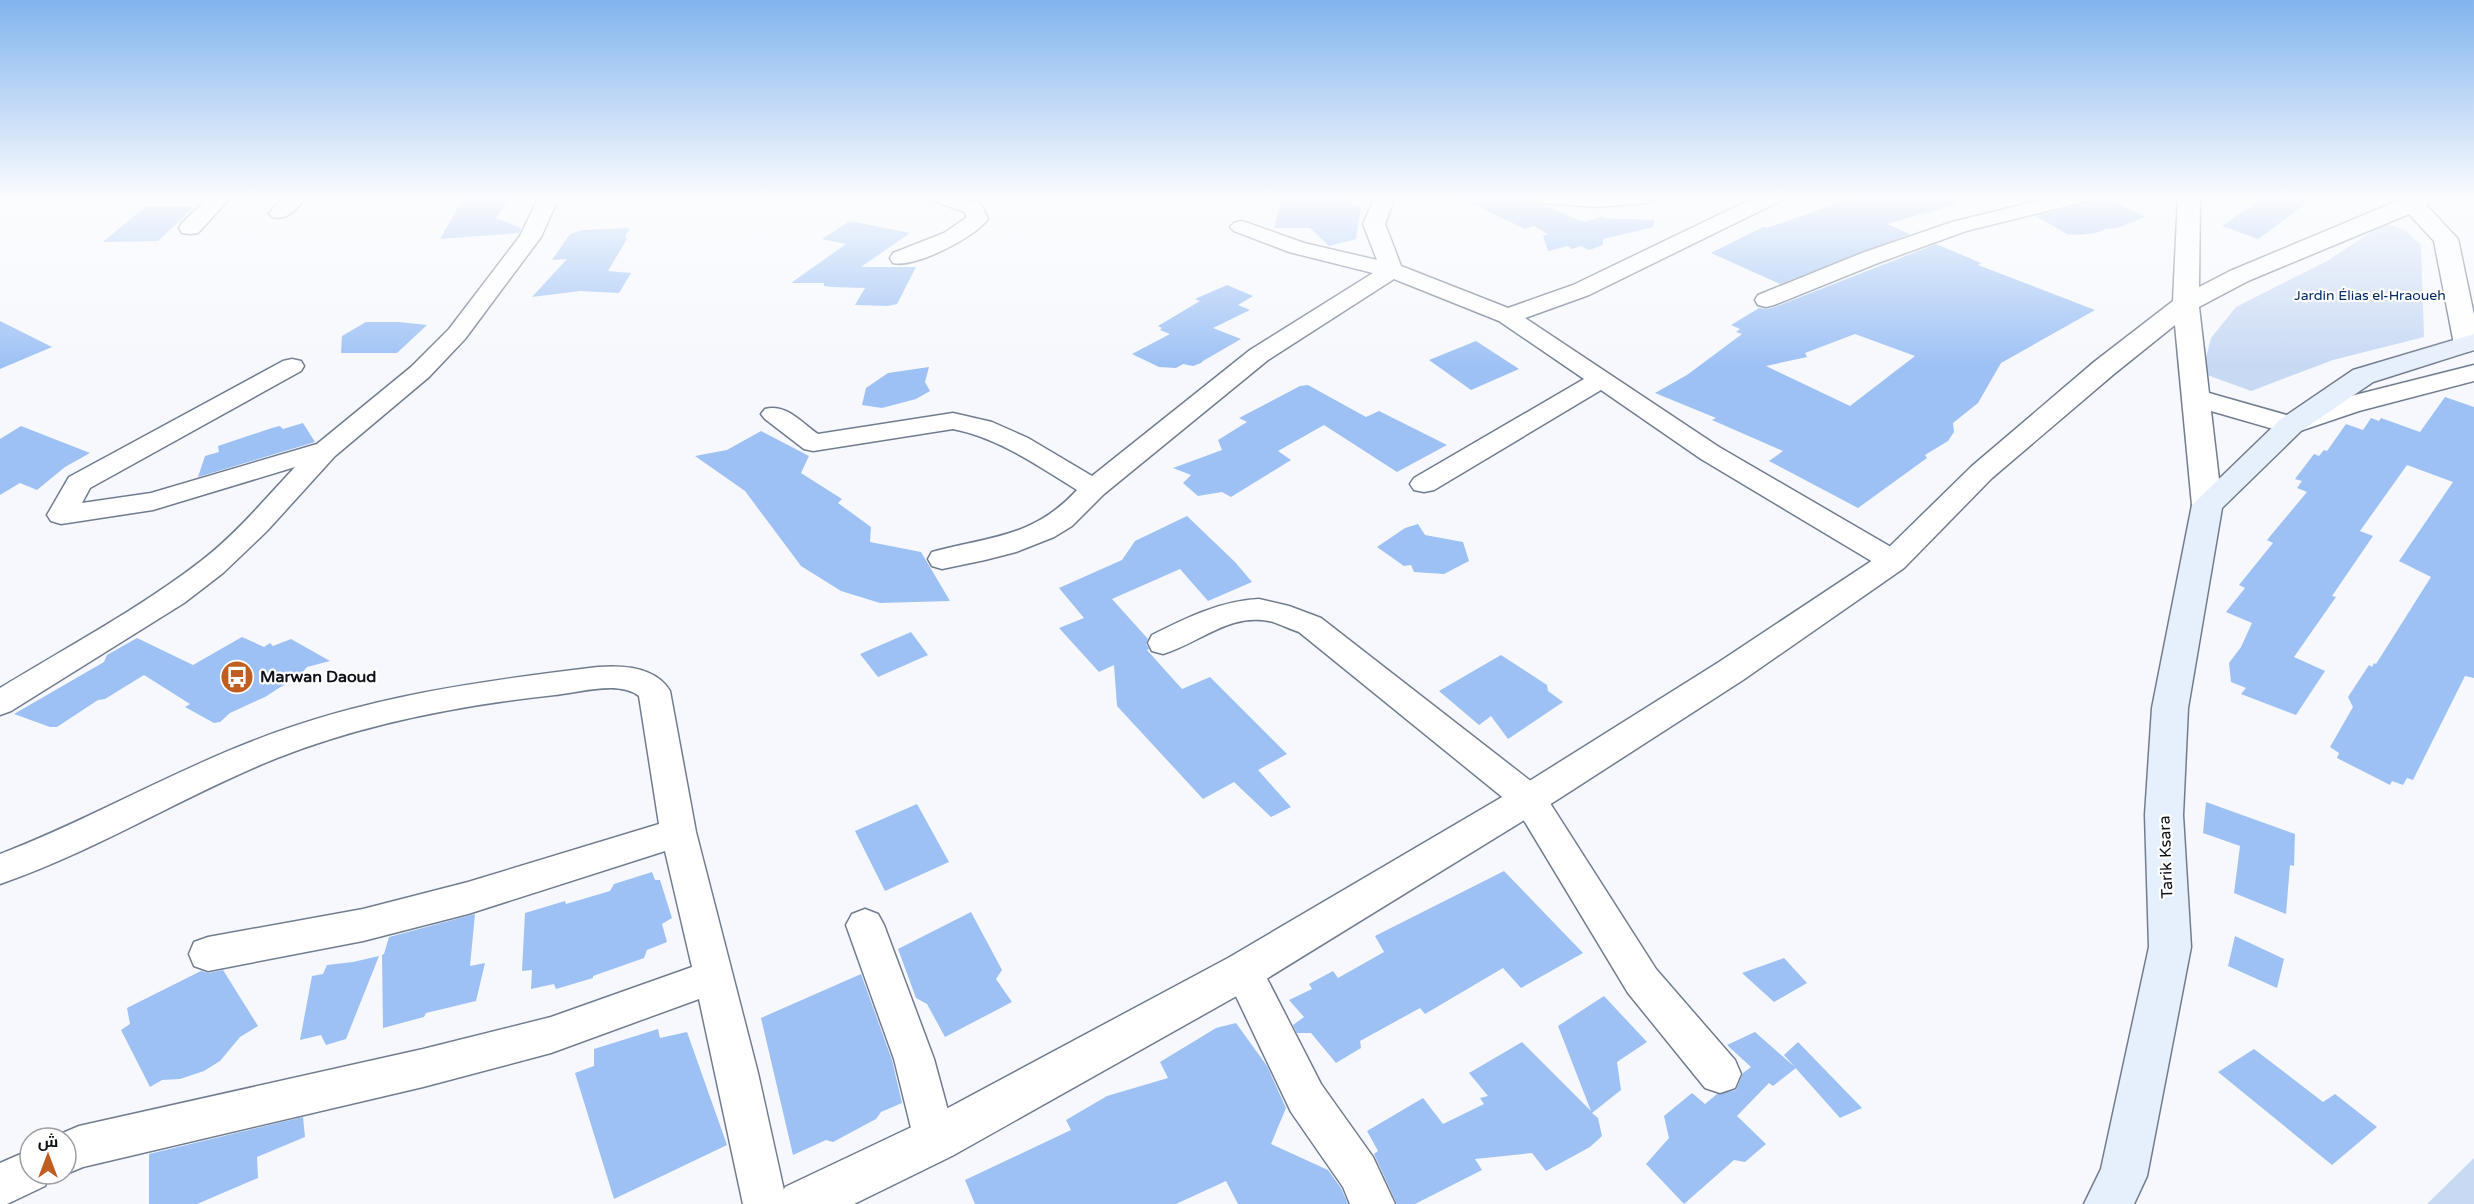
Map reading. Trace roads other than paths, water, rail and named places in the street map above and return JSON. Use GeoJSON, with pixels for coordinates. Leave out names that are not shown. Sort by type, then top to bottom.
{"type":"FeatureCollection","features":[{"type":"Feature","properties":{"kind":"main road"},"geometry":{"type":"LineString","coordinates":[[2207,506],[2291,425],[2363,376],[2470,343]]}},
{"type":"Feature","properties":{"kind":"main road","name":"Tarik Ksara"},"geometry":{"type":"LineString","coordinates":[[2108,1204],[2122,1176],[2155,1027],[2169,947],[2164,815],[2170,708],[2207,506]]}},
{"type":"Feature","properties":{"kind":"street"},"geometry":{"type":"LineString","coordinates":[[0,703],[193,582],[257,525],[326,450],[420,372],[457,334],[518,253]]}},
{"type":"Feature","properties":{"kind":"street"},"geometry":{"type":"LineString","coordinates":[[901,258],[913,253]]}},
{"type":"Feature","properties":{"kind":"street"},"geometry":{"type":"LineString","coordinates":[[1316,253],[1392,270],[1507,316],[1710,453],[1893,561]]}},
{"type":"Feature","properties":{"kind":"street"},"geometry":{"type":"LineString","coordinates":[[1385,253],[1392,270]]}},
{"type":"Feature","properties":{"kind":"street"},"geometry":{"type":"LineString","coordinates":[[1507,316],[1581,290],[1657,253]]}},
{"type":"Feature","properties":{"kind":"street"},"geometry":{"type":"LineString","coordinates":[[1766,300],[1883,253]]}},
{"type":"Feature","properties":{"kind":"street"},"geometry":{"type":"LineString","coordinates":[[2187,253],[2186,304],[2207,506]]}},
{"type":"Feature","properties":{"kind":"street"},"geometry":{"type":"LineString","coordinates":[[802,1204],[935,1140],[1243,971],[1529,799],[1731,671],[1893,561],[1982,472],[2104,368],[2186,304],[2239,276],[2293,253]]}},
{"type":"Feature","properties":{"kind":"street"},"geometry":{"type":"LineString","coordinates":[[2449,253],[2470,343]]}},
{"type":"Feature","properties":{"kind":"street"},"geometry":{"type":"LineString","coordinates":[[942,559],[987,552],[1031,539],[1078,508],[1094,488],[1259,355],[1392,270]]}},
{"type":"Feature","properties":{"kind":"street"},"geometry":{"type":"LineString","coordinates":[[292,366],[79,483],[61,515],[153,501],[326,450]]}},
{"type":"Feature","properties":{"kind":"street"},"geometry":{"type":"LineString","coordinates":[[2194,397],[2291,425],[2372,399],[2474,373]]}},
{"type":"Feature","properties":{"kind":"street"},"geometry":{"type":"LineString","coordinates":[[1424,484],[1602,379]]}},
{"type":"Feature","properties":{"kind":"street"},"geometry":{"type":"LineString","coordinates":[[774,414],[813,443],[953,421],[982,427],[1019,444],[1094,488]]}},
{"type":"Feature","properties":{"kind":"street"},"geometry":{"type":"LineString","coordinates":[[1162,643],[1217,616],[1238,610],[1273,611],[1310,625],[1529,799],[1642,981],[1720,1074]]}},
{"type":"Feature","properties":{"kind":"street"},"geometry":{"type":"LineString","coordinates":[[0,869],[134,811],[216,770],[267,748],[319,731],[470,694],[537,685],[618,679],[638,680],[648,684],[654,691],[678,832],[714,976],[765,1204]]}},
{"type":"Feature","properties":{"kind":"street"},"geometry":{"type":"LineString","coordinates":[[208,954],[374,922],[468,898],[678,832]]}},
{"type":"Feature","properties":{"kind":"street"},"geometry":{"type":"LineString","coordinates":[[865,925],[914,1059],[935,1140]]}},
{"type":"Feature","properties":{"kind":"street"},"geometry":{"type":"LineString","coordinates":[[1243,971],[1306,1098],[1358,1172],[1372,1204]]}},
{"type":"Feature","properties":{"kind":"street"},"geometry":{"type":"LineString","coordinates":[[78,1147],[423,1068],[551,1035],[714,976]]}},
{"type":"Feature","properties":{"kind":"street"},"geometry":{"type":"LineString","coordinates":[[0,1185],[18,1177]]}},
{"type":"Feature","properties":{"kind":"place","name":"Marwan Daoud"},"geometry":{"type":"Point","coordinates":[237,677]}},
{"type":"Feature","properties":{"kind":"park label","name":"Jardin Élias el-Hraoueh"},"geometry":{"type":"Point","coordinates":[2370,295]}}]}
